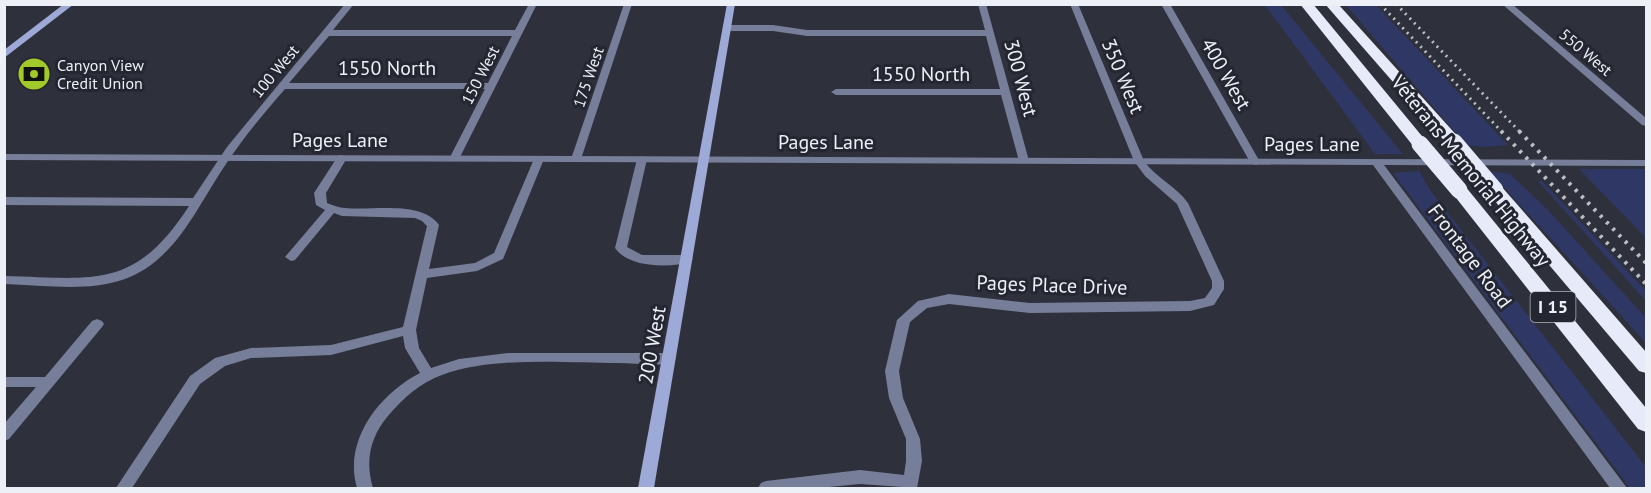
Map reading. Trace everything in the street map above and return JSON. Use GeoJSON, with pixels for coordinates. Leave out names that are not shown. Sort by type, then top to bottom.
{"type":"FeatureCollection","features":[{"type":"Feature","properties":{"kind":"highway","name":"Veterans Memorial Highway"},"geometry":{"type":"LineString","coordinates":[[1306,4],[1647,423]]}},
{"type":"Feature","properties":{"kind":"highway","name":"Veterans Memorial Highway"},"geometry":{"type":"LineString","coordinates":[[1331,4],[1647,365]]}},
{"type":"Feature","properties":{"kind":"main road"},"geometry":{"type":"LineString","coordinates":[[4,55],[70,4]]}},
{"type":"Feature","properties":{"kind":"main road"},"geometry":{"type":"LineString","coordinates":[[704,160],[731,4]]}},
{"type":"Feature","properties":{"kind":"main road","name":"200 West"},"geometry":{"type":"LineString","coordinates":[[646,489],[704,160]]}},
{"type":"Feature","properties":{"kind":"street","name":"100 West"},"geometry":{"type":"LineString","coordinates":[[4,280],[98,280],[130,273],[158,255],[198,202],[224,158],[350,4]]}},
{"type":"Feature","properties":{"kind":"street","name":"150 West"},"geometry":{"type":"LineString","coordinates":[[454,159],[533,4]]}},
{"type":"Feature","properties":{"kind":"street","name":"175 West"},"geometry":{"type":"LineString","coordinates":[[576,159],[628,4]]}},
{"type":"Feature","properties":{"kind":"street","name":"300 West"},"geometry":{"type":"LineString","coordinates":[[982,4],[1024,161]]}},
{"type":"Feature","properties":{"kind":"street","name":"350 West"},"geometry":{"type":"LineString","coordinates":[[1074,4],[1139,161]]}},
{"type":"Feature","properties":{"kind":"street","name":"400 West"},"geometry":{"type":"LineString","coordinates":[[1165,4],[1255,162]]}},
{"type":"Feature","properties":{"kind":"street","name":"550 West"},"geometry":{"type":"LineString","coordinates":[[1506,4],[1647,123]]}},
{"type":"Feature","properties":{"kind":"street"},"geometry":{"type":"LineString","coordinates":[[727,28],[773,28],[807,33],[990,33]]}},
{"type":"Feature","properties":{"kind":"street"},"geometry":{"type":"LineString","coordinates":[[327,33],[518,33]]}},
{"type":"Feature","properties":{"kind":"street","name":"1550 North"},"geometry":{"type":"LineString","coordinates":[[283,86],[491,86]]}},
{"type":"Feature","properties":{"kind":"street","name":"1550 North"},"geometry":{"type":"LineString","coordinates":[[836,92],[1006,92]]}},
{"type":"Feature","properties":{"kind":"street","name":"Pages Lane"},"geometry":{"type":"LineString","coordinates":[[4,157],[1647,163]]}},
{"type":"Feature","properties":{"kind":"street"},"geometry":{"type":"LineString","coordinates":[[342,158],[320,193],[322,205],[331,210],[408,214],[426,218],[433,225],[409,330],[412,348],[428,375]]}},
{"type":"Feature","properties":{"kind":"street"},"geometry":{"type":"LineString","coordinates":[[422,274],[477,267],[499,256],[539,159]]}},
{"type":"Feature","properties":{"kind":"street"},"geometry":{"type":"LineString","coordinates":[[642,159],[621,248],[626,254],[638,259],[687,259]]}},
{"type":"Feature","properties":{"kind":"street","name":"Pages Place Drive"},"geometry":{"type":"LineString","coordinates":[[909,485],[914,461],[913,440],[896,398],[892,371],[904,320],[923,304],[949,299],[1030,308],[1179,307],[1203,304],[1214,298],[1218,281],[1182,203],[1170,190],[1149,177],[1139,161]]}},
{"type":"Feature","properties":{"kind":"street","name":"Frontage Road"},"geometry":{"type":"LineString","coordinates":[[1376,162],[1619,489]]}},
{"type":"Feature","properties":{"kind":"street"},"geometry":{"type":"LineString","coordinates":[[4,201],[198,202]]}},
{"type":"Feature","properties":{"kind":"street"},"geometry":{"type":"LineString","coordinates":[[291,257],[331,210]]}},
{"type":"Feature","properties":{"kind":"street"},"geometry":{"type":"LineString","coordinates":[[4,435],[97,324]]}},
{"type":"Feature","properties":{"kind":"street"},"geometry":{"type":"LineString","coordinates":[[124,489],[191,385],[200,375],[220,362],[251,353],[331,350],[409,330]]}},
{"type":"Feature","properties":{"kind":"street"},"geometry":{"type":"LineString","coordinates":[[365,489],[361,461],[372,427],[396,398],[428,375],[457,364],[487,358],[669,358]]}},
{"type":"Feature","properties":{"kind":"street"},"geometry":{"type":"LineString","coordinates":[[4,382],[49,382]]}},
{"type":"Feature","properties":{"kind":"street"},"geometry":{"type":"LineString","coordinates":[[766,489],[860,477],[909,485]]}},
{"type":"Feature","properties":{"kind":"shaded area"},"geometry":{"type":"Polygon","coordinates":[[[1265,5],[1281,5],[1403,154],[1375,154],[1265,5]]]}},
{"type":"Feature","properties":{"kind":"shaded area"},"geometry":{"type":"Polygon","coordinates":[[[1346,5],[1376,5],[1508,145],[1483,147],[1466,145],[1346,5]]]}},
{"type":"Feature","properties":{"kind":"shaded area"},"geometry":{"type":"Polygon","coordinates":[[[1579,169],[1646,169],[1646,238],[1579,169]]]}},
{"type":"Feature","properties":{"kind":"shaded area"},"geometry":{"type":"Polygon","coordinates":[[[1419,171],[1430,190],[1646,467],[1646,488],[1630,488],[1393,173],[1419,171]]]}},
{"type":"Feature","properties":{"kind":"shaded area"},"geometry":{"type":"Polygon","coordinates":[[[1489,171],[1510,174],[1549,211],[1646,318],[1646,343],[1489,171]]]}},
{"type":"Feature","properties":{"kind":"shaded area"},"geometry":{"type":"Polygon","coordinates":[[[1538,181],[1542,181],[1646,291],[1646,301],[1538,181]]]}},
{"type":"Feature","properties":{"kind":"railway"},"geometry":{"type":"LineString","coordinates":[[1380,4],[1502,132]]}},
{"type":"Feature","properties":{"kind":"railway"},"geometry":{"type":"LineString","coordinates":[[1396,4],[1520,132]]}},
{"type":"Feature","properties":{"kind":"railway"},"geometry":{"type":"LineString","coordinates":[[1501,131],[1646,284]]}},
{"type":"Feature","properties":{"kind":"railway"},"geometry":{"type":"LineString","coordinates":[[1519,131],[1646,263]]}},
{"type":"Feature","properties":{"kind":"place","name":"Canyon View Credit Union"},"geometry":{"type":"Point","coordinates":[34,74]}}]}
